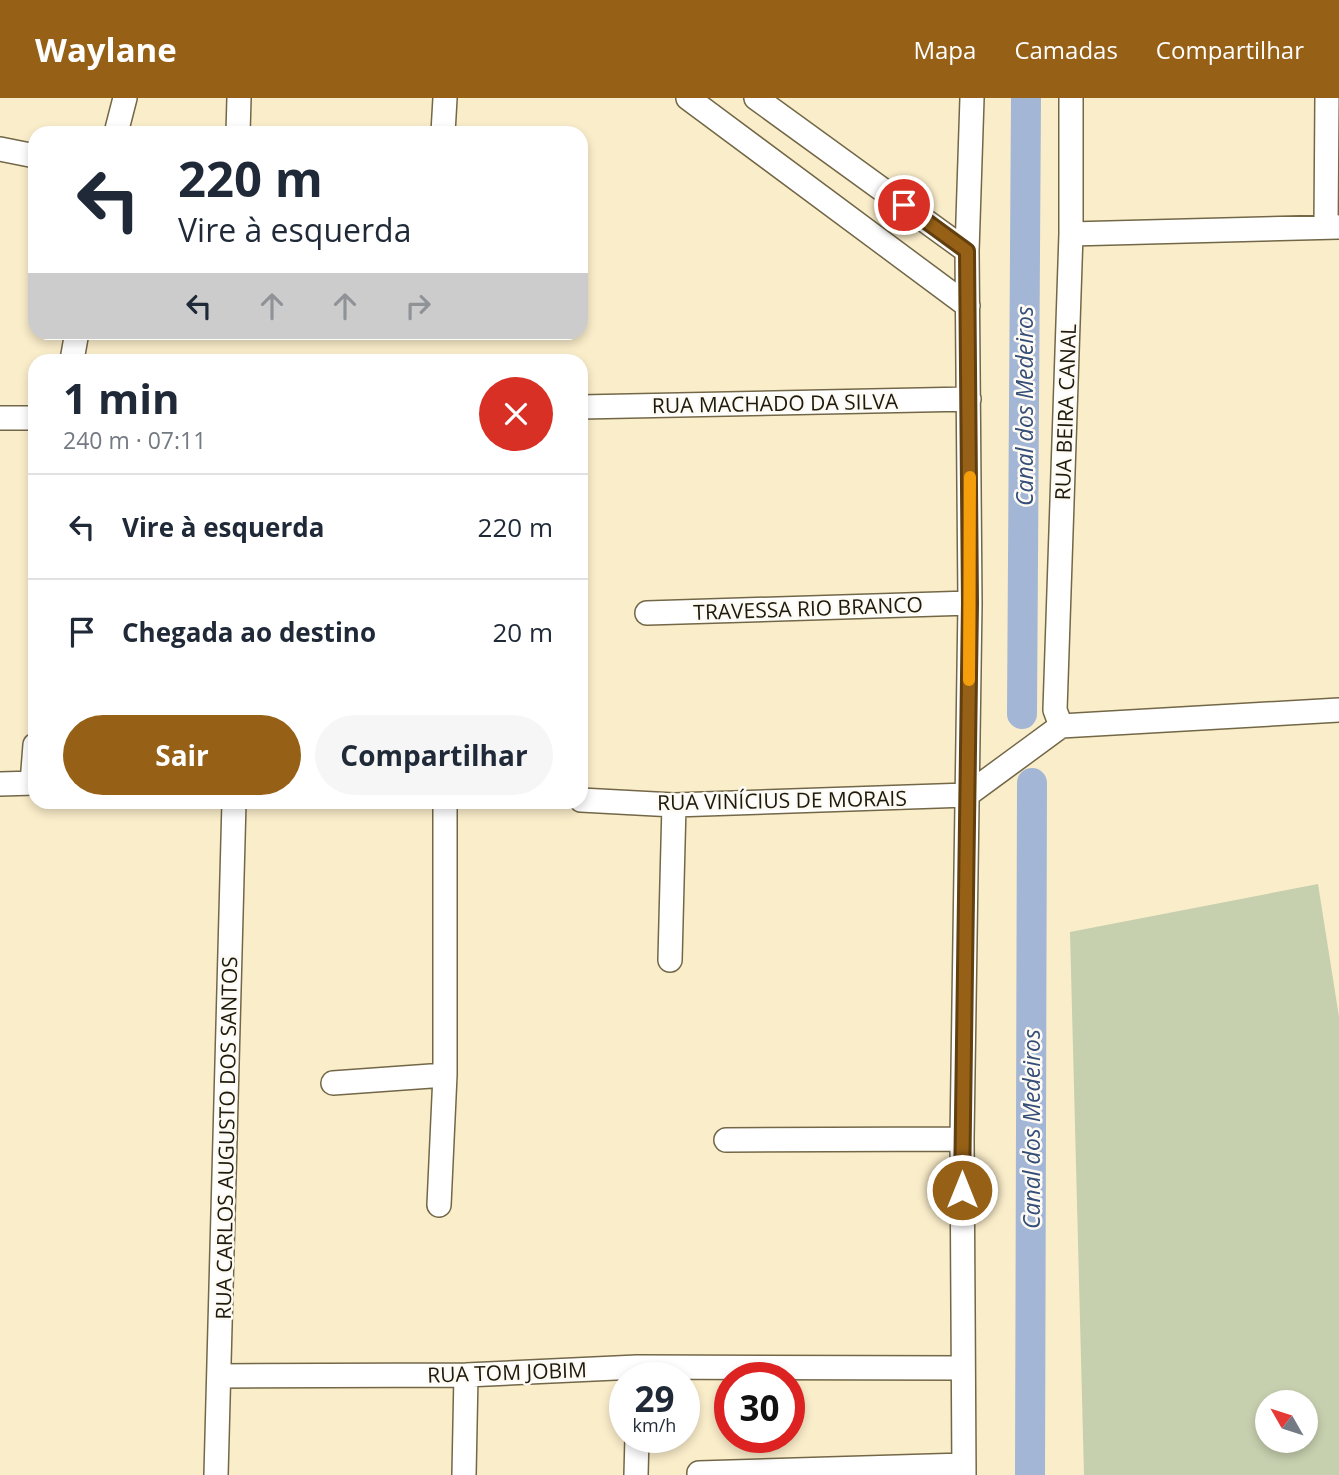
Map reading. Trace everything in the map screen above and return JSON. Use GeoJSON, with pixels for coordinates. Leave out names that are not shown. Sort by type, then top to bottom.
{"type":"FeatureCollection","features":[{"type":"Feature","properties":{"kind":"street"},"geometry":{"type":"LineString","coordinates":[[118,126],[125,98]]}},
{"type":"Feature","properties":{"kind":"street"},"geometry":{"type":"LineString","coordinates":[[237,126],[239,98]]}},
{"type":"Feature","properties":{"kind":"street"},"geometry":{"type":"LineString","coordinates":[[443,126],[445,98]]}},
{"type":"Feature","properties":{"kind":"street"},"geometry":{"type":"LineString","coordinates":[[688,98],[968,306]]}},
{"type":"Feature","properties":{"kind":"street"},"geometry":{"type":"LineString","coordinates":[[756,98],[967,251]]}},
{"type":"Feature","properties":{"kind":"street"},"geometry":{"type":"LineString","coordinates":[[699,1473],[964,1470],[962,1139],[973,790],[967,251],[972,98]]}},
{"type":"Feature","properties":{"kind":"street","name":"RUA BEIRA CANAL"},"geometry":{"type":"LineString","coordinates":[[1055,730],[1072,234],[1071,98]]}},
{"type":"Feature","properties":{"kind":"street"},"geometry":{"type":"LineString","coordinates":[[1072,234],[1333,226],[1327,98]]}},
{"type":"Feature","properties":{"kind":"street"},"geometry":{"type":"LineString","coordinates":[[0,149],[28,155]]}},
{"type":"Feature","properties":{"kind":"street","name":"RUA MACHADO DA SILVA"},"geometry":{"type":"LineString","coordinates":[[588,407],[969,399]]}},
{"type":"Feature","properties":{"kind":"street"},"geometry":{"type":"LineString","coordinates":[[0,418],[28,418]]}},
{"type":"Feature","properties":{"kind":"street","name":"TRAVESSA RIO BRANCO"},"geometry":{"type":"LineString","coordinates":[[647,613],[970,603]]}},
{"type":"Feature","properties":{"kind":"street"},"geometry":{"type":"LineString","coordinates":[[973,790],[1055,730],[1339,710]]}},
{"type":"Feature","properties":{"kind":"street"},"geometry":{"type":"LineString","coordinates":[[0,785],[28,783]]}},
{"type":"Feature","properties":{"kind":"street","name":"RUA VINÍCIUS DE MORAIS"},"geometry":{"type":"LineString","coordinates":[[588,800],[674,805],[973,790]]}},
{"type":"Feature","properties":{"kind":"street"},"geometry":{"type":"LineString","coordinates":[[670,960],[674,805]]}},
{"type":"Feature","properties":{"kind":"street","name":"RUA CARLOS AUGUSTO DOS SANTOS"},"geometry":{"type":"LineString","coordinates":[[216,1475],[234,809]]}},
{"type":"Feature","properties":{"kind":"street"},"geometry":{"type":"LineString","coordinates":[[439,1205],[445,1075],[445,809]]}},
{"type":"Feature","properties":{"kind":"street"},"geometry":{"type":"LineString","coordinates":[[333,1083],[445,1075]]}},
{"type":"Feature","properties":{"kind":"street"},"geometry":{"type":"LineString","coordinates":[[726,1140],[962,1139]]}},
{"type":"Feature","properties":{"kind":"street","name":"RUA TOM JOBIM"},"geometry":{"type":"LineString","coordinates":[[700,1371],[963,1368]]}},
{"type":"Feature","properties":{"kind":"street","name":"RUA TOM JOBIM"},"geometry":{"type":"LineString","coordinates":[[220,1376],[609,1372]]}},
{"type":"Feature","properties":{"kind":"street"},"geometry":{"type":"LineString","coordinates":[[464,1475],[466,1375]]}},
{"type":"Feature","properties":{"kind":"street"},"geometry":{"type":"LineString","coordinates":[[636,1453],[636,1475]]}},
{"type":"Feature","properties":{"kind":"green space"},"geometry":{"type":"Polygon","coordinates":[[[1318,884],[1339,1017],[1339,1475],[1084,1475],[1070,932],[1318,884]]]}},
{"type":"Feature","properties":{"kind":"waterway","name":"Canal dos Medeiros"},"geometry":{"type":"LineString","coordinates":[[1022,714],[1026,98]]}},
{"type":"Feature","properties":{"kind":"waterway","name":"Canal dos Medeiros"},"geometry":{"type":"LineString","coordinates":[[1030,1475],[1032,783]]}},
{"type":"Feature","properties":{"kind":"slow traffic"},"geometry":{"type":"LineString","coordinates":[[969,680],[970,477]]}},
{"type":"Feature","properties":{"kind":"route"},"geometry":{"type":"LineString","coordinates":[[904,205],[967,251],[970,603],[962,1190]]}}]}
